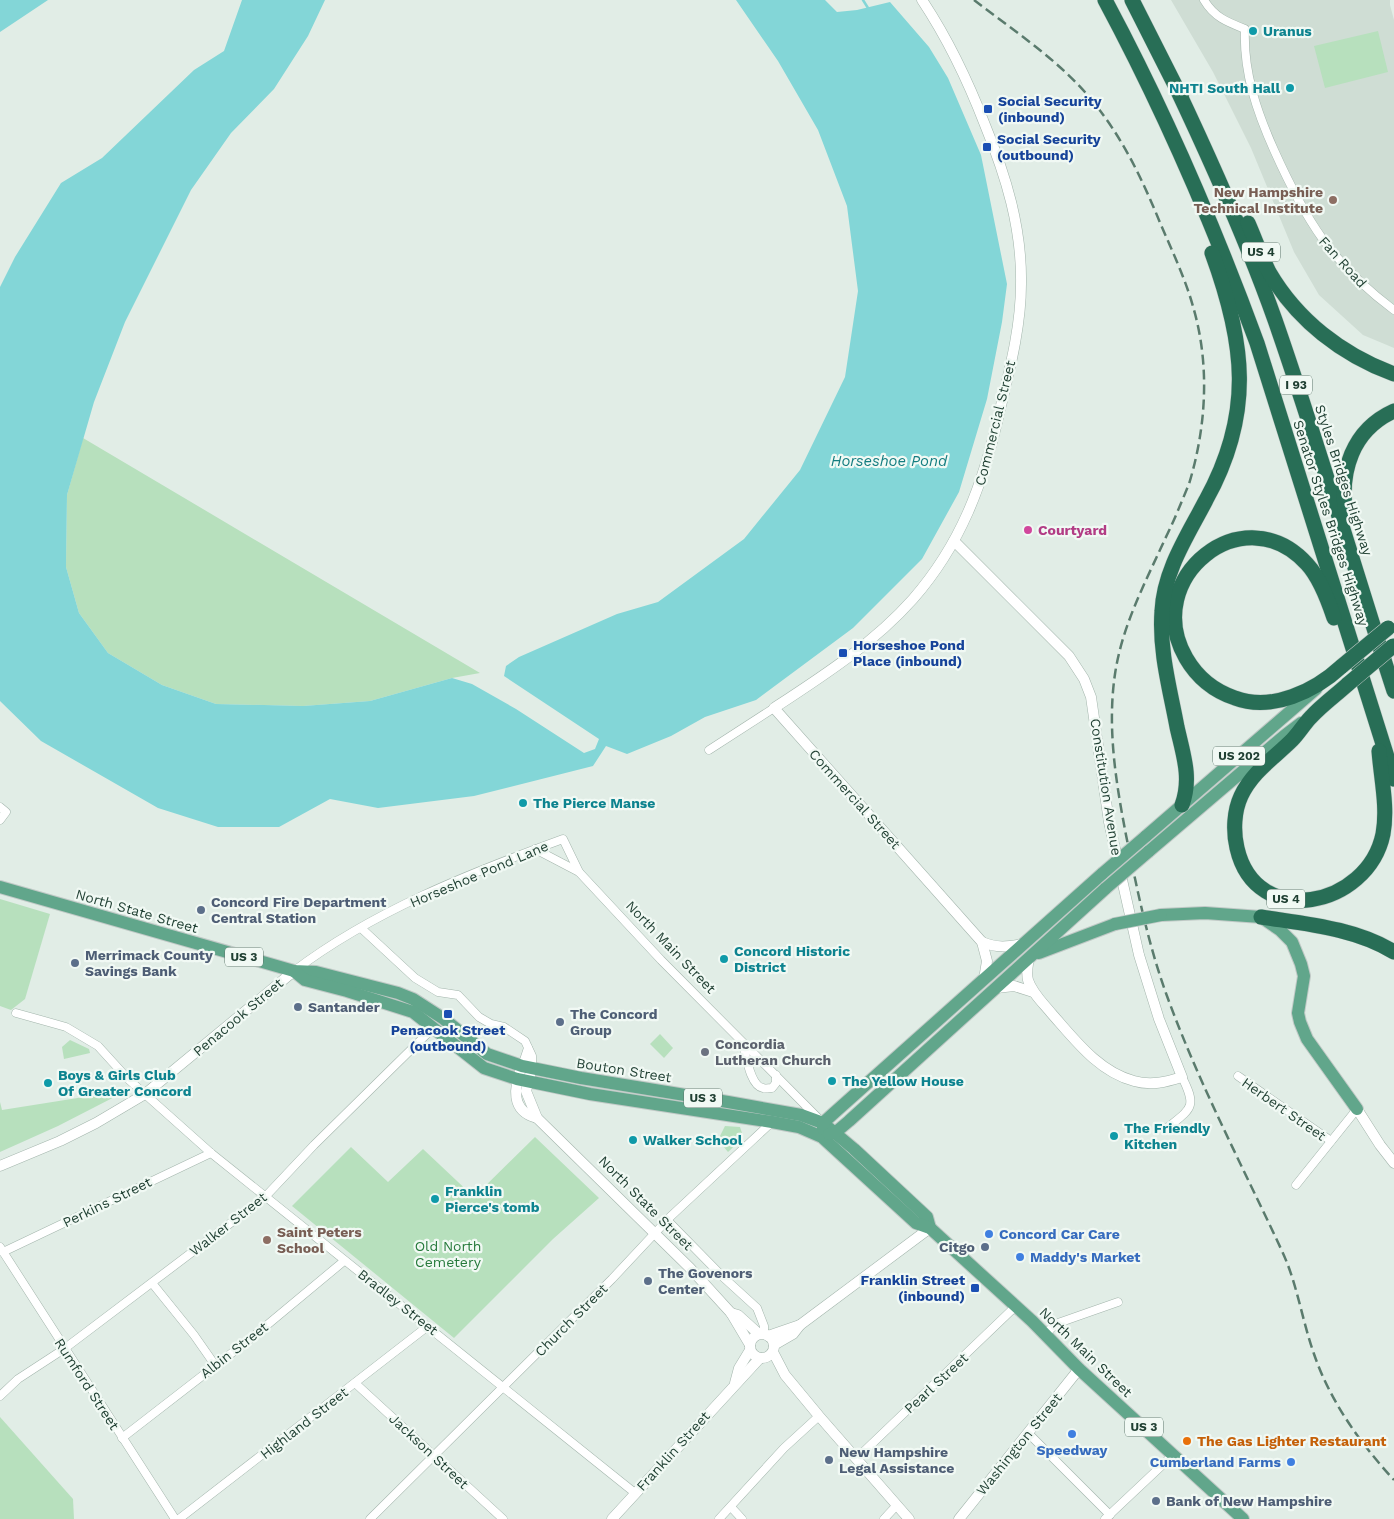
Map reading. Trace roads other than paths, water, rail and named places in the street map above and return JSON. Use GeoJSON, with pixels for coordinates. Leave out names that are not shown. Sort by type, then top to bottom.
{"type":"FeatureCollection","features":[{"type":"Feature","properties":{"kind":"highway","name":"Senator Styles Bridges Highway"},"geometry":{"type":"LineString","coordinates":[[1105,0],[1158,106],[1207,214],[1257,343],[1377,727]]}},
{"type":"Feature","properties":{"kind":"highway","name":"I 93"},"geometry":{"type":"LineString","coordinates":[[1132,0],[1176,87]]}},
{"type":"Feature","properties":{"kind":"highway","name":"US 4"},"geometry":{"type":"LineString","coordinates":[[1176,87],[1190,101],[1199,116],[1221,161],[1269,271],[1289,302],[1308,322],[1336,345],[1368,363],[1394,374]]}},
{"type":"Feature","properties":{"kind":"highway","name":"Styles Bridges Highway"},"geometry":{"type":"LineString","coordinates":[[1176,87],[1206,149],[1242,234],[1271,311],[1352,556],[1394,691]]}},
{"type":"Feature","properties":{"kind":"highway"},"geometry":{"type":"LineString","coordinates":[[1182,805],[1188,784],[1161,637],[1164,590],[1177,555],[1220,474],[1236,422],[1240,376],[1237,340],[1229,303],[1190,192],[1184,163]]}},
{"type":"Feature","properties":{"kind":"highway"},"geometry":{"type":"LineString","coordinates":[[1352,556],[1344,500],[1344,481],[1348,462],[1356,445],[1367,430],[1380,418],[1394,410]]}},
{"type":"Feature","properties":{"kind":"highway"},"geometry":{"type":"LineString","coordinates":[[1364,682],[1345,649],[1333,614],[1318,580],[1308,565],[1290,549],[1269,540],[1246,538],[1234,540],[1213,548],[1191,568],[1186,576],[1178,594],[1175,610],[1176,627],[1181,648],[1196,673],[1208,684],[1235,698],[1252,702],[1270,701],[1287,699],[1301,693],[1338,670],[1391,625]]}},
{"type":"Feature","properties":{"kind":"highway"},"geometry":{"type":"LineString","coordinates":[[1312,715],[1394,646]]}},
{"type":"Feature","properties":{"kind":"highway","name":"US 4"},"geometry":{"type":"LineString","coordinates":[[1312,715],[1292,740],[1252,778],[1242,795],[1236,819],[1236,846],[1247,872],[1265,890],[1291,900],[1308,901],[1334,894],[1355,881],[1375,856],[1383,834],[1385,814],[1377,727]]}},
{"type":"Feature","properties":{"kind":"highway","name":"I 93"},"geometry":{"type":"LineString","coordinates":[[1377,727],[1394,779]]}},
{"type":"Feature","properties":{"kind":"highway"},"geometry":{"type":"LineString","coordinates":[[1261,917],[1345,932],[1362,937],[1394,952]]}},
{"type":"Feature","properties":{"kind":"main road","name":"US 202"},"geometry":{"type":"LineString","coordinates":[[822,1137],[836,1132],[939,1038],[972,999],[984,979],[1103,873],[1338,670]]}},
{"type":"Feature","properties":{"kind":"main road","name":"US 202"},"geometry":{"type":"LineString","coordinates":[[824,1123],[930,1028],[972,999],[995,988],[1106,888],[1284,736],[1312,715]]}},
{"type":"Feature","properties":{"kind":"main road","name":"North State Street"},"geometry":{"type":"LineString","coordinates":[[0,887],[294,971],[316,972],[398,993],[414,999],[444,1019],[487,1054],[527,1068]]}},
{"type":"Feature","properties":{"kind":"main road"},"geometry":{"type":"LineString","coordinates":[[1030,957],[1115,924],[1161,915],[1204,913],[1261,917],[1280,930],[1292,942],[1302,964],[1304,976],[1298,1013],[1300,1022],[1307,1039],[1357,1109]]}},
{"type":"Feature","properties":{"kind":"main road","name":"North State Street"},"geometry":{"type":"LineString","coordinates":[[294,971],[305,980],[413,1012],[484,1068],[522,1081]]}},
{"type":"Feature","properties":{"kind":"main road","name":"Bouton Street"},"geometry":{"type":"LineString","coordinates":[[527,1068],[801,1115],[824,1123],[836,1132]]}},
{"type":"Feature","properties":{"kind":"main road","name":"Bouton Street"},"geometry":{"type":"LineString","coordinates":[[522,1081],[590,1094],[799,1127],[822,1137]]}},
{"type":"Feature","properties":{"kind":"main road"},"geometry":{"type":"LineString","coordinates":[[822,1137],[824,1123]]}},
{"type":"Feature","properties":{"kind":"main road","name":"North Main Street"},"geometry":{"type":"LineString","coordinates":[[836,1132],[926,1217],[930,1228]]}},
{"type":"Feature","properties":{"kind":"main road","name":"North Main Street"},"geometry":{"type":"LineString","coordinates":[[822,1137],[916,1223],[930,1228],[1016,1306],[1080,1369],[1241,1518]]}},
{"type":"Feature","properties":{"kind":"street","name":"Commercial Street"},"geometry":{"type":"LineString","coordinates":[[922,0],[957,59],[1000,160],[1013,205],[1020,246],[1020,304],[1010,368],[992,448],[978,492],[954,542],[936,570],[890,622],[842,662],[774,708],[982,942]]}},
{"type":"Feature","properties":{"kind":"street","name":"Fan Road"},"geometry":{"type":"LineString","coordinates":[[1204,0],[1215,16],[1225,22],[1245,29],[1246,61],[1249,79],[1265,128],[1289,184],[1314,229],[1359,282],[1394,310]]}},
{"type":"Feature","properties":{"kind":"street","name":"Constitution Avenue"},"geometry":{"type":"LineString","coordinates":[[954,542],[1069,656],[1088,688],[1095,717],[1109,822],[1139,955],[1156,1011],[1182,1077]]}},
{"type":"Feature","properties":{"kind":"street"},"geometry":{"type":"LineString","coordinates":[[709,750],[774,708]]}},
{"type":"Feature","properties":{"kind":"street"},"geometry":{"type":"LineString","coordinates":[[0,820],[3,810]]}},
{"type":"Feature","properties":{"kind":"street","name":"Horseshoe Pond Lane"},"geometry":{"type":"LineString","coordinates":[[294,971],[318,954],[362,928],[423,896],[563,839]]}},
{"type":"Feature","properties":{"kind":"street","name":"North Main Street"},"geometry":{"type":"LineString","coordinates":[[563,839],[579,872],[660,960],[824,1123]]}},
{"type":"Feature","properties":{"kind":"street","name":"North Main Street"},"geometry":{"type":"LineString","coordinates":[[535,849],[579,872]]}},
{"type":"Feature","properties":{"kind":"street"},"geometry":{"type":"LineString","coordinates":[[362,928],[415,978],[438,992],[458,995],[479,1017],[491,1024],[504,1027],[526,1041],[528,1048],[527,1068]]}},
{"type":"Feature","properties":{"kind":"street"},"geometry":{"type":"LineString","coordinates":[[982,942],[994,947],[1004,948],[1023,944]]}},
{"type":"Feature","properties":{"kind":"street"},"geometry":{"type":"LineString","coordinates":[[982,942],[987,961],[984,979]]}},
{"type":"Feature","properties":{"kind":"street"},"geometry":{"type":"LineString","coordinates":[[1030,957],[1028,980],[1033,992],[1089,1054],[1116,1074],[1136,1082],[1147,1084],[1165,1082],[1182,1077],[1192,1098],[1191,1104],[1181,1117],[1167,1128]]}},
{"type":"Feature","properties":{"kind":"street","name":"Penacook Street"},"geometry":{"type":"LineString","coordinates":[[0,1166],[96,1123],[145,1094],[294,971]]}},
{"type":"Feature","properties":{"kind":"street"},"geometry":{"type":"LineString","coordinates":[[995,988],[1014,986],[1033,992]]}},
{"type":"Feature","properties":{"kind":"street","name":"Bradley Street"},"geometry":{"type":"LineString","coordinates":[[16,1013],[66,1027],[92,1041],[103,1050],[128,1079],[211,1153],[635,1493]]}},
{"type":"Feature","properties":{"kind":"street","name":"Walker Street"},"geometry":{"type":"LineString","coordinates":[[0,1396],[18,1379],[64,1349],[265,1197],[314,1145],[434,1027]]}},
{"type":"Feature","properties":{"kind":"street","name":"North Main Street"},"geometry":{"type":"LineString","coordinates":[[742,1042],[751,1075],[756,1085],[763,1088],[772,1088],[776,1083],[776,1075]]}},
{"type":"Feature","properties":{"kind":"street","name":"North State Street"},"geometry":{"type":"LineString","coordinates":[[527,1068],[522,1081],[514,1089],[522,1110],[528,1116],[537,1118],[656,1233],[731,1313],[750,1347]]}},
{"type":"Feature","properties":{"kind":"street","name":"Herbert Street"},"geometry":{"type":"LineString","coordinates":[[1238,1076],[1331,1142]]}},
{"type":"Feature","properties":{"kind":"street"},"geometry":{"type":"LineString","coordinates":[[1296,1185],[1357,1109],[1380,1146],[1394,1163]]}},
{"type":"Feature","properties":{"kind":"street","name":"Church Street"},"geometry":{"type":"LineString","coordinates":[[370,1519],[656,1233],[666,1220],[772,1122]]}},
{"type":"Feature","properties":{"kind":"street","name":"Perkins Street"},"geometry":{"type":"LineString","coordinates":[[2,1250],[211,1153]]}},
{"type":"Feature","properties":{"kind":"street"},"geometry":{"type":"LineString","coordinates":[[666,1220],[757,1308],[764,1326],[764,1335]]}},
{"type":"Feature","properties":{"kind":"street"},"geometry":{"type":"LineString","coordinates":[[761,1358],[770,1355],[774,1348],[793,1334],[800,1325],[930,1228]]}},
{"type":"Feature","properties":{"kind":"street","name":"Rumford Street"},"geometry":{"type":"LineString","coordinates":[[2,1250],[175,1519]]}},
{"type":"Feature","properties":{"kind":"street","name":"Albin Street"},"geometry":{"type":"LineString","coordinates":[[122,1438],[326,1278],[344,1261]]}},
{"type":"Feature","properties":{"kind":"street"},"geometry":{"type":"LineString","coordinates":[[152,1283],[194,1335],[215,1365]]}},
{"type":"Feature","properties":{"kind":"street"},"geometry":{"type":"LineString","coordinates":[[1045,1334],[1056,1324],[1118,1302]]}},
{"type":"Feature","properties":{"kind":"street","name":"Pearl Street"},"geometry":{"type":"LineString","coordinates":[[856,1459],[1016,1306]]}},
{"type":"Feature","properties":{"kind":"street","name":"North State Street"},"geometry":{"type":"LineString","coordinates":[[731,1313],[738,1315],[764,1335]]}},
{"type":"Feature","properties":{"kind":"street"},"geometry":{"type":"LineString","coordinates":[[785,1374],[761,1358],[754,1356],[750,1347],[753,1338],[800,1325]]}},
{"type":"Feature","properties":{"kind":"street","name":"Highland Street"},"geometry":{"type":"LineString","coordinates":[[179,1519],[428,1326]]}},
{"type":"Feature","properties":{"kind":"street"},"geometry":{"type":"LineString","coordinates":[[764,1335],[773,1341],[785,1374],[909,1519]]}},
{"type":"Feature","properties":{"kind":"street","name":"Franklin Street"},"geometry":{"type":"LineString","coordinates":[[735,1384],[739,1368],[750,1347]]}},
{"type":"Feature","properties":{"kind":"street","name":"Franklin Street"},"geometry":{"type":"LineString","coordinates":[[612,1519],[761,1358]]}},
{"type":"Feature","properties":{"kind":"street","name":"Washington Street"},"geometry":{"type":"LineString","coordinates":[[959,1519],[1080,1369]]}},
{"type":"Feature","properties":{"kind":"street","name":"Jackson Street"},"geometry":{"type":"LineString","coordinates":[[355,1383],[503,1519]]}},
{"type":"Feature","properties":{"kind":"street"},"geometry":{"type":"LineString","coordinates":[[719,1519],[784,1448],[819,1416]]}},
{"type":"Feature","properties":{"kind":"street"},"geometry":{"type":"LineString","coordinates":[[1028,1433],[1107,1517],[1173,1455]]}},
{"type":"Feature","properties":{"kind":"street"},"geometry":{"type":"LineString","coordinates":[[884,1519],[896,1506]]}},
{"type":"Feature","properties":{"kind":"street"},"geometry":{"type":"LineString","coordinates":[[731,1507],[742,1519]]}},
{"type":"Feature","properties":{"kind":"water"},"geometry":{"type":"Polygon","coordinates":[[[0,0],[48,0],[0,32],[0,0]]]}},
{"type":"Feature","properties":{"kind":"water","name":"Horseshoe Pond"},"geometry":{"type":"Polygon","coordinates":[[[242,0],[325,0],[308,36],[274,89],[231,133],[191,190],[125,322],[94,402],[67,495],[66,567],[79,613],[108,653],[162,685],[216,704],[303,706],[370,701],[452,678],[472,684],[516,709],[584,753],[595,749],[599,739],[504,676],[506,666],[519,657],[617,614],[658,602],[744,539],[800,470],[845,377],[858,291],[847,206],[818,130],[778,61],[736,0],[825,0],[837,12],[857,10],[890,2],[929,47],[948,78],[981,155],[1007,284],[1002,322],[987,399],[959,492],[922,559],[853,628],[756,700],[705,717],[671,736],[627,754],[606,746],[593,766],[474,796],[378,808],[330,799],[279,827],[218,827],[158,808],[41,741],[0,701],[0,287],[15,257],[61,183],[102,158],[194,70],[224,51],[242,0]]]}},
{"type":"Feature","properties":{"kind":"waterway"},"geometry":{"type":"LineString","coordinates":[[863,0],[868,8]]}},
{"type":"Feature","properties":{"kind":"railway"},"geometry":{"type":"LineString","coordinates":[[974,0],[1068,74],[1094,103],[1115,131],[1147,193],[1179,267],[1194,310],[1199,332],[1204,375],[1202,419],[1195,463],[1189,484],[1142,588],[1129,622],[1118,656],[1115,674],[1112,735],[1122,815],[1134,876],[1160,976],[1193,1061],[1287,1263],[1314,1354],[1328,1388],[1347,1421],[1394,1480]]}},
{"type":"Feature","properties":{"kind":"place","name":"Uranus"},"geometry":{"type":"Point","coordinates":[1253,31]}},
{"type":"Feature","properties":{"kind":"place","name":"NHTI South Hall"},"geometry":{"type":"Point","coordinates":[1290,88]}},
{"type":"Feature","properties":{"kind":"place","name":"Social Security (inbound)"},"geometry":{"type":"Point","coordinates":[988,109]}},
{"type":"Feature","properties":{"kind":"place","name":"Social Security (outbound)"},"geometry":{"type":"Point","coordinates":[987,147]}},
{"type":"Feature","properties":{"kind":"place","name":"New Hampshire Technical Institute"},"geometry":{"type":"Point","coordinates":[1333,200]}},
{"type":"Feature","properties":{"kind":"place","name":"Courtyard"},"geometry":{"type":"Point","coordinates":[1028,530]}},
{"type":"Feature","properties":{"kind":"place","name":"Horseshoe Pond Place (inbound)"},"geometry":{"type":"Point","coordinates":[843,653]}},
{"type":"Feature","properties":{"kind":"place","name":"The Pierce Manse"},"geometry":{"type":"Point","coordinates":[523,803]}},
{"type":"Feature","properties":{"kind":"place","name":"Concord Fire Department Central Station"},"geometry":{"type":"Point","coordinates":[201,910]}},
{"type":"Feature","properties":{"kind":"place","name":"Concord Historic District"},"geometry":{"type":"Point","coordinates":[724,959]}},
{"type":"Feature","properties":{"kind":"place","name":"Merrimack County Savings Bank"},"geometry":{"type":"Point","coordinates":[75,963]}},
{"type":"Feature","properties":{"kind":"place","name":"Santander"},"geometry":{"type":"Point","coordinates":[298,1007]}},
{"type":"Feature","properties":{"kind":"place","name":"Penacook Street (outbound)"},"geometry":{"type":"Point","coordinates":[448,1014]}},
{"type":"Feature","properties":{"kind":"place","name":"The Concord Group"},"geometry":{"type":"Point","coordinates":[560,1022]}},
{"type":"Feature","properties":{"kind":"place","name":"Concordia Lutheran Church"},"geometry":{"type":"Point","coordinates":[705,1052]}},
{"type":"Feature","properties":{"kind":"place","name":"The Yellow House"},"geometry":{"type":"Point","coordinates":[832,1081]}},
{"type":"Feature","properties":{"kind":"place","name":"Boys & Girls Club Of Greater Concord"},"geometry":{"type":"Point","coordinates":[48,1083]}},
{"type":"Feature","properties":{"kind":"place","name":"The Friendly Kitchen"},"geometry":{"type":"Point","coordinates":[1114,1136]}},
{"type":"Feature","properties":{"kind":"place","name":"Walker School"},"geometry":{"type":"Point","coordinates":[633,1140]}},
{"type":"Feature","properties":{"kind":"place","name":"Franklin Pierce's tomb"},"geometry":{"type":"Point","coordinates":[435,1199]}},
{"type":"Feature","properties":{"kind":"place","name":"Concord Car Care"},"geometry":{"type":"Point","coordinates":[989,1234]}},
{"type":"Feature","properties":{"kind":"place","name":"Saint Peters School"},"geometry":{"type":"Point","coordinates":[267,1240]}},
{"type":"Feature","properties":{"kind":"place","name":"Citgo"},"geometry":{"type":"Point","coordinates":[985,1247]}},
{"type":"Feature","properties":{"kind":"place","name":"Maddy's Market"},"geometry":{"type":"Point","coordinates":[1020,1257]}},
{"type":"Feature","properties":{"kind":"place","name":"The Govenors Center"},"geometry":{"type":"Point","coordinates":[648,1281]}},
{"type":"Feature","properties":{"kind":"place","name":"Franklin Street (inbound)"},"geometry":{"type":"Point","coordinates":[975,1288]}},
{"type":"Feature","properties":{"kind":"place","name":"Speedway"},"geometry":{"type":"Point","coordinates":[1072,1434]}},
{"type":"Feature","properties":{"kind":"place","name":"The Gas Lighter Restaurant"},"geometry":{"type":"Point","coordinates":[1187,1441]}},
{"type":"Feature","properties":{"kind":"place","name":"New Hampshire Legal Assistance"},"geometry":{"type":"Point","coordinates":[829,1460]}},
{"type":"Feature","properties":{"kind":"place","name":"Cumberland Farms"},"geometry":{"type":"Point","coordinates":[1291,1462]}},
{"type":"Feature","properties":{"kind":"place","name":"Bank of New Hampshire"},"geometry":{"type":"Point","coordinates":[1156,1501]}},
{"type":"Feature","properties":{"kind":"park label","name":"Old North Cemetery"},"geometry":{"type":"Point","coordinates":[448,1254]}}]}
